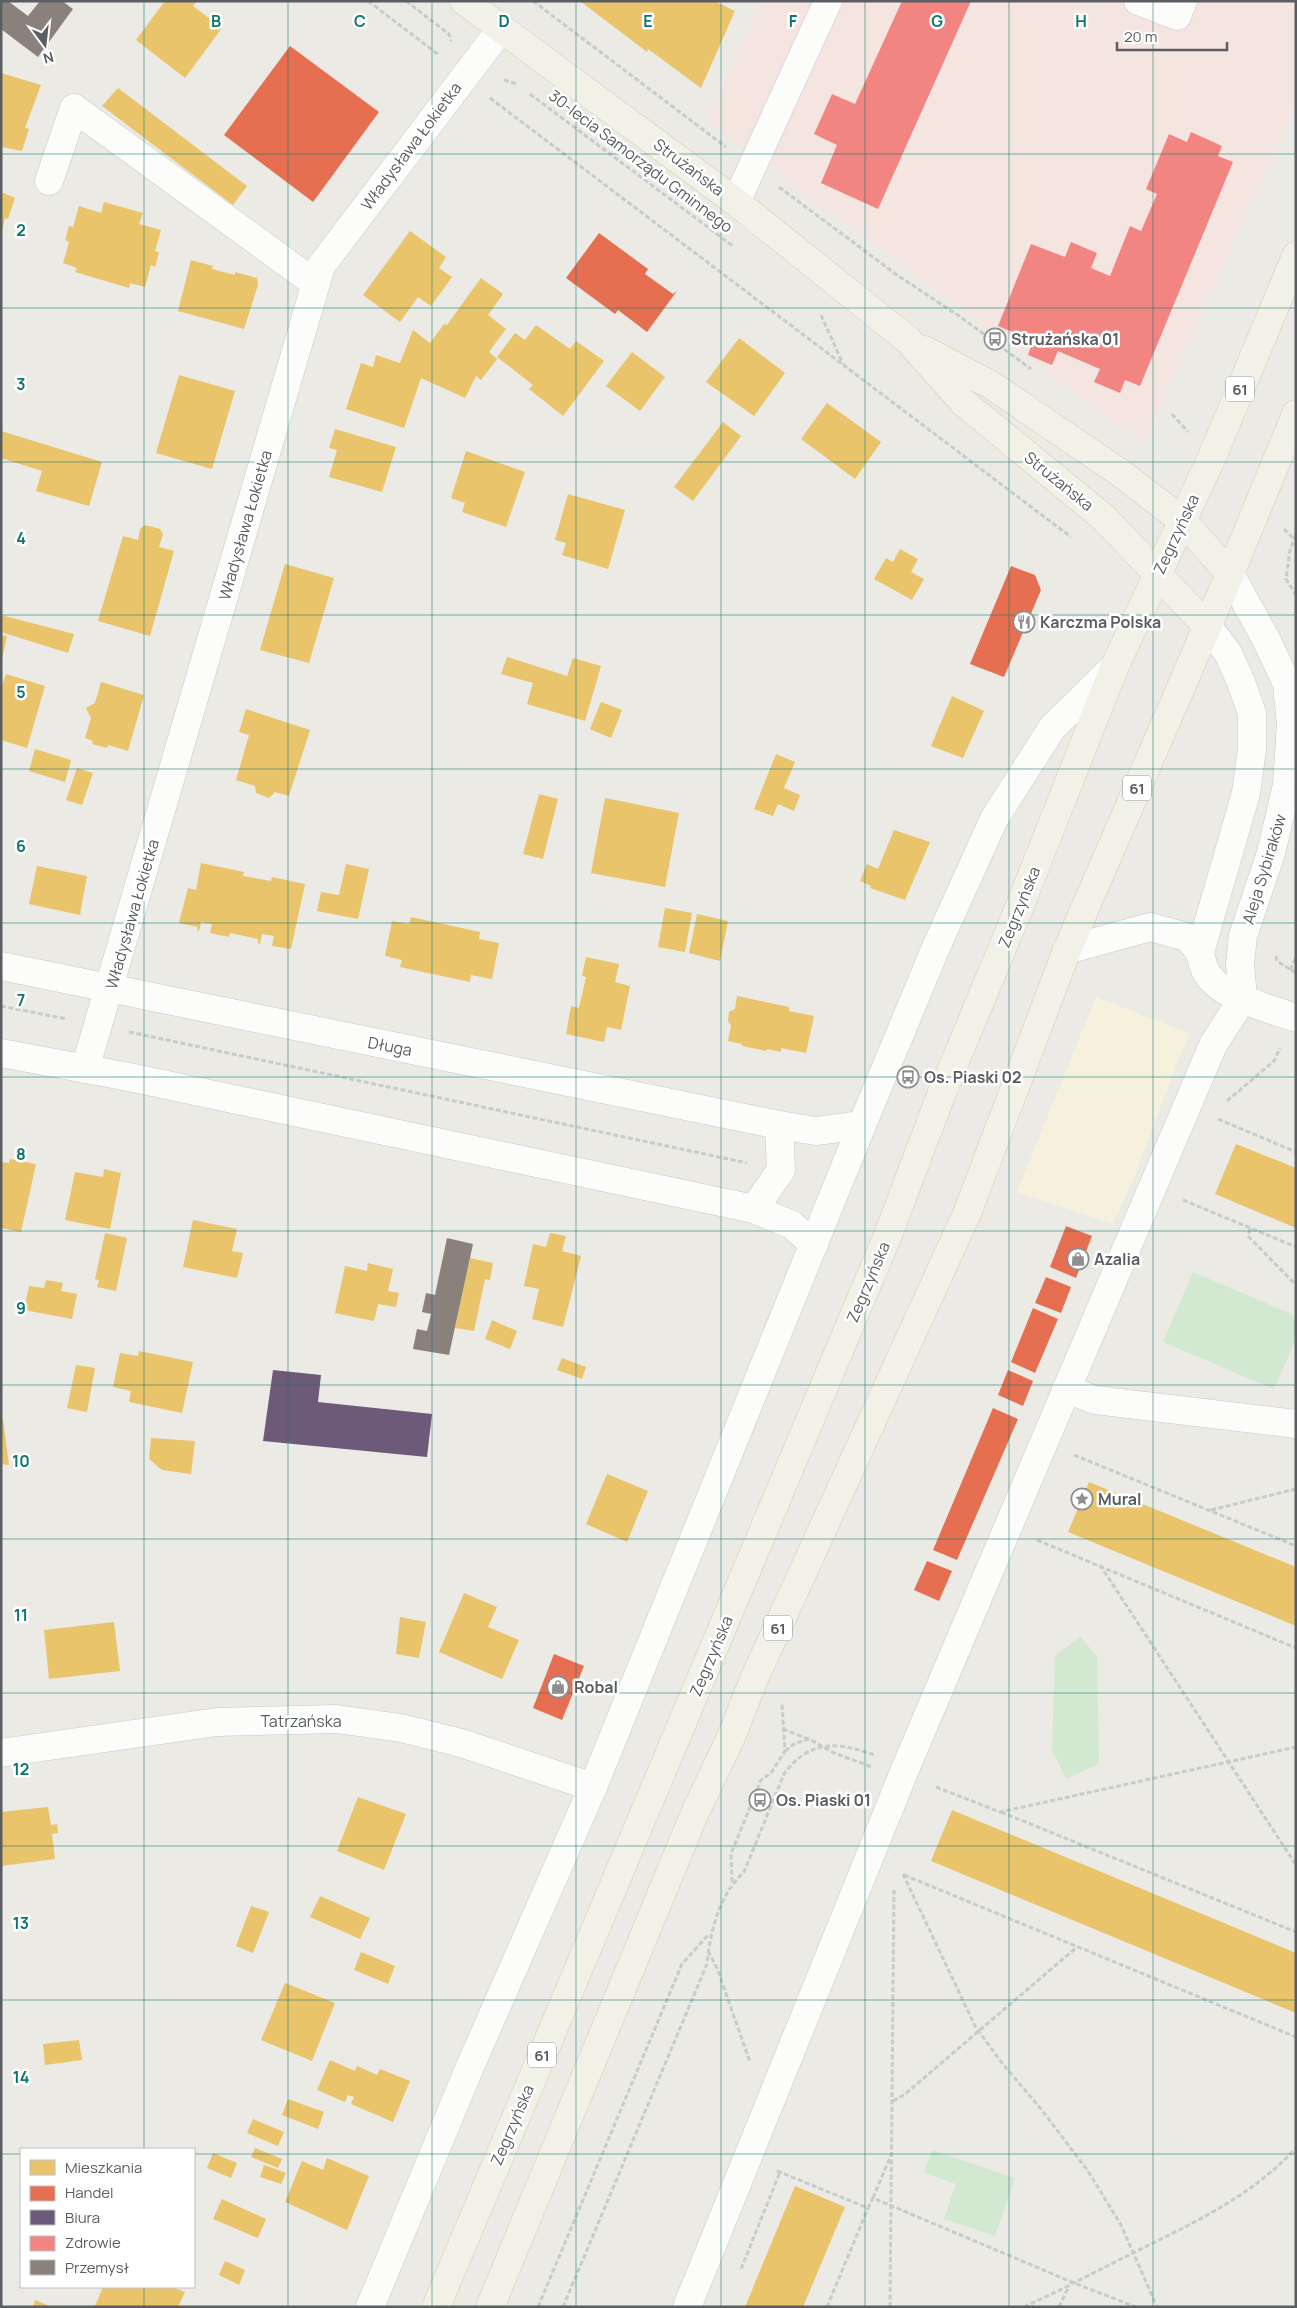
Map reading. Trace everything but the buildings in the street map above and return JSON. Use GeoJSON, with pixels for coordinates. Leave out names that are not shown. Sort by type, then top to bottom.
{"type":"FeatureCollection","features":[{"type":"Feature","properties":{"kind":"main road","name":"Strużańska"},"geometry":{"type":"LineString","coordinates":[[464,1],[736,202],[908,340],[964,403],[1104,518],[1207,626]]}},
{"type":"Feature","properties":{"kind":"main road","name":"Zegrzyńska"},"geometry":{"type":"LineString","coordinates":[[436,2307],[884,1244],[941,1095],[1017,913],[1115,666],[1183,521],[1296,256]]}},
{"type":"Feature","properties":{"kind":"main road","name":"Strużańska"},"geometry":{"type":"LineString","coordinates":[[908,340],[991,385],[1119,472],[1183,521],[1230,574]]}},
{"type":"Feature","properties":{"kind":"main road","name":"61"},"geometry":{"type":"LineString","coordinates":[[490,2307],[694,1816],[732,1735],[754,1679],[968,1211],[1067,950],[1230,574],[1296,414]]}},
{"type":"Feature","properties":{"kind":"street"},"geometry":{"type":"LineString","coordinates":[[736,202],[828,1]]}},
{"type":"Feature","properties":{"kind":"street"},"geometry":{"type":"LineString","coordinates":[[1138,1],[1177,16],[1183,1]]}},
{"type":"Feature","properties":{"kind":"street","name":"Władysława Łokietka"},"geometry":{"type":"LineString","coordinates":[[85,1069],[110,990],[321,266],[501,29]]}},
{"type":"Feature","properties":{"kind":"street"},"geometry":{"type":"LineString","coordinates":[[49,181],[74,108],[316,284]]}},
{"type":"Feature","properties":{"kind":"street","name":"Aleja Sybiraków"},"geometry":{"type":"LineString","coordinates":[[1230,574],[1266,639],[1287,684],[1291,724],[1287,785],[1271,854],[1243,936],[1240,964],[1243,998]]}},
{"type":"Feature","properties":{"kind":"street"},"geometry":{"type":"LineString","coordinates":[[1207,626],[1228,653],[1241,682],[1252,713],[1252,749],[1246,793],[1200,952],[1203,966],[1212,980],[1224,990],[1296,1018]]}},
{"type":"Feature","properties":{"kind":"street"},"geometry":{"type":"LineString","coordinates":[[370,2307],[469,2069],[593,1787],[862,1125],[937,945],[994,819],[1052,728],[1115,666]]}},
{"type":"Feature","properties":{"kind":"street"},"geometry":{"type":"LineString","coordinates":[[1067,950],[1150,927],[1186,937],[1200,952]]}},
{"type":"Feature","properties":{"kind":"street","name":"Długa"},"geometry":{"type":"LineString","coordinates":[[1,966],[110,990],[779,1125],[816,1131],[862,1125]]}},
{"type":"Feature","properties":{"kind":"street"},"geometry":{"type":"LineString","coordinates":[[687,2307],[904,1774],[1066,1389],[1213,1045],[1243,998]]}},
{"type":"Feature","properties":{"kind":"street"},"geometry":{"type":"LineString","coordinates":[[1,1053],[754,1209],[792,1225],[814,1245]]}},
{"type":"Feature","properties":{"kind":"street"},"geometry":{"type":"LineString","coordinates":[[754,1209],[781,1170],[779,1125]]}},
{"type":"Feature","properties":{"kind":"street"},"geometry":{"type":"LineString","coordinates":[[1066,1389],[1095,1400],[1296,1424]]}},
{"type":"Feature","properties":{"kind":"street","name":"Tatrzańska"},"geometry":{"type":"LineString","coordinates":[[1,1753],[217,1722],[336,1719],[401,1728],[461,1743],[593,1787]]}},
{"type":"Feature","properties":{"kind":"path"},"geometry":{"type":"LineString","coordinates":[[368,1],[467,72],[843,364],[1078,542]]}},
{"type":"Feature","properties":{"kind":"path","name":"30-lecia Samorządu Gminnego"},"geometry":{"type":"LineString","coordinates":[[406,1],[449,34],[457,56],[467,72],[515,82],[734,246]]}},
{"type":"Feature","properties":{"kind":"path"},"geometry":{"type":"LineString","coordinates":[[533,1],[897,275],[962,318],[1034,372]]}},
{"type":"Feature","properties":{"kind":"path"},"geometry":{"type":"LineString","coordinates":[[814,309],[821,315],[843,364]]}},
{"type":"Feature","properties":{"kind":"path"},"geometry":{"type":"LineString","coordinates":[[1296,534],[1290,550],[1286,579],[1296,595]]}},
{"type":"Feature","properties":{"kind":"path"},"geometry":{"type":"LineString","coordinates":[[1290,970],[1296,957]]}},
{"type":"Feature","properties":{"kind":"path"},"geometry":{"type":"LineString","coordinates":[[1,1006],[99,1025],[781,1170]]}},
{"type":"Feature","properties":{"kind":"path"},"geometry":{"type":"LineString","coordinates":[[1211,1116],[1296,1152]]}},
{"type":"Feature","properties":{"kind":"path"},"geometry":{"type":"LineString","coordinates":[[1152,1187],[1296,1248]]}},
{"type":"Feature","properties":{"kind":"path"},"geometry":{"type":"LineString","coordinates":[[1250,1229],[1248,1236],[1296,1285]]}},
{"type":"Feature","properties":{"kind":"path"},"geometry":{"type":"LineString","coordinates":[[1072,1453],[1296,1546]]}},
{"type":"Feature","properties":{"kind":"path"},"geometry":{"type":"LineString","coordinates":[[1211,1510],[1296,1489]]}},
{"type":"Feature","properties":{"kind":"path"},"geometry":{"type":"LineString","coordinates":[[1036,1540],[1296,1648]]}},
{"type":"Feature","properties":{"kind":"path"},"geometry":{"type":"LineString","coordinates":[[1100,1565],[1296,1864]]}},
{"type":"Feature","properties":{"kind":"path"},"geometry":{"type":"LineString","coordinates":[[783,1729],[809,1739],[821,1747],[876,1768],[884,1775],[904,1774]]}},
{"type":"Feature","properties":{"kind":"path"},"geometry":{"type":"LineString","coordinates":[[785,1751],[794,1744],[809,1739]]}},
{"type":"Feature","properties":{"kind":"path"},"geometry":{"type":"LineString","coordinates":[[562,2307],[707,1964],[710,1934],[732,1883],[744,1872],[784,1774],[793,1762],[805,1752],[834,1745],[850,1748],[904,1774]]}},
{"type":"Feature","properties":{"kind":"path"},"geometry":{"type":"LineString","coordinates":[[1000,1812],[1229,1760],[1296,1747]]}},
{"type":"Feature","properties":{"kind":"path"},"geometry":{"type":"LineString","coordinates":[[732,1883],[731,1854],[761,1780],[771,1774],[780,1759]]}},
{"type":"Feature","properties":{"kind":"path"},"geometry":{"type":"LineString","coordinates":[[936,1787],[1296,1932]]}},
{"type":"Feature","properties":{"kind":"path"},"geometry":{"type":"LineString","coordinates":[[1158,2307],[1121,2225],[1088,2171],[979,2032],[902,1874],[1296,2037]]}},
{"type":"Feature","properties":{"kind":"path"},"geometry":{"type":"LineString","coordinates":[[890,2307],[894,1884]]}},
{"type":"Feature","properties":{"kind":"path"},"geometry":{"type":"LineString","coordinates":[[538,2307],[682,1964],[710,1934]]}},
{"type":"Feature","properties":{"kind":"path"},"geometry":{"type":"LineString","coordinates":[[893,2101],[904,2096],[1077,1947]]}},
{"type":"Feature","properties":{"kind":"path"},"geometry":{"type":"LineString","coordinates":[[708,1951],[717,1968],[751,2064],[781,2076]]}},
{"type":"Feature","properties":{"kind":"path"},"geometry":{"type":"LineString","coordinates":[[1024,2307],[1207,2216],[1250,2188],[1284,2162],[1296,2148]]}},
{"type":"Feature","properties":{"kind":"path"},"geometry":{"type":"LineString","coordinates":[[827,2307],[892,2152]]}},
{"type":"Feature","properties":{"kind":"path"},"geometry":{"type":"LineString","coordinates":[[746,2160],[868,2208]]}},
{"type":"Feature","properties":{"kind":"path"},"geometry":{"type":"LineString","coordinates":[[740,2271],[780,2172]]}},
{"type":"Feature","properties":{"kind":"path"},"geometry":{"type":"LineString","coordinates":[[873,2198],[1072,2284],[1136,2307]]}},
{"type":"Feature","properties":{"kind":"path"},"geometry":{"type":"LineString","coordinates":[[1059,2307],[1072,2284]]}},
{"type":"Feature","properties":{"kind":"shaded area"},"geometry":{"type":"Polygon","coordinates":[[[761,1],[1296,1],[1296,104],[1144,443],[707,122],[761,1]]]}},
{"type":"Feature","properties":{"kind":"shaded area"},"geometry":{"type":"Polygon","coordinates":[[[1096,997],[1189,1033],[1132,1182],[1113,1224],[1017,1192],[1096,997]]]}},
{"type":"Feature","properties":{"kind":"green space"},"geometry":{"type":"Polygon","coordinates":[[[1193,1272],[1296,1316],[1296,1339],[1274,1389],[1163,1342],[1193,1272]]]}},
{"type":"Feature","properties":{"kind":"green space"},"geometry":{"type":"Polygon","coordinates":[[[1081,1637],[1097,1657],[1099,1764],[1067,1779],[1052,1751],[1055,1655],[1081,1637]]]}},
{"type":"Feature","properties":{"kind":"green space"},"geometry":{"type":"Polygon","coordinates":[[[932,2150],[1015,2178],[995,2236],[944,2219],[956,2184],[924,2173],[932,2150]]]}},
{"type":"Feature","properties":{"kind":"place","name":"Strużańska 01"},"geometry":{"type":"Point","coordinates":[995,339]}},
{"type":"Feature","properties":{"kind":"place","name":"Karczma Polska"},"geometry":{"type":"Point","coordinates":[1024,622]}},
{"type":"Feature","properties":{"kind":"place","name":"Os. Piaski 02"},"geometry":{"type":"Point","coordinates":[908,1077]}},
{"type":"Feature","properties":{"kind":"place","name":"Azalia"},"geometry":{"type":"Point","coordinates":[1078,1259]}},
{"type":"Feature","properties":{"kind":"place","name":"Mural"},"geometry":{"type":"Point","coordinates":[1082,1499]}},
{"type":"Feature","properties":{"kind":"place","name":"Robal"},"geometry":{"type":"Point","coordinates":[558,1687]}},
{"type":"Feature","properties":{"kind":"place","name":"Os. Piaski 01"},"geometry":{"type":"Point","coordinates":[760,1800]}}]}
